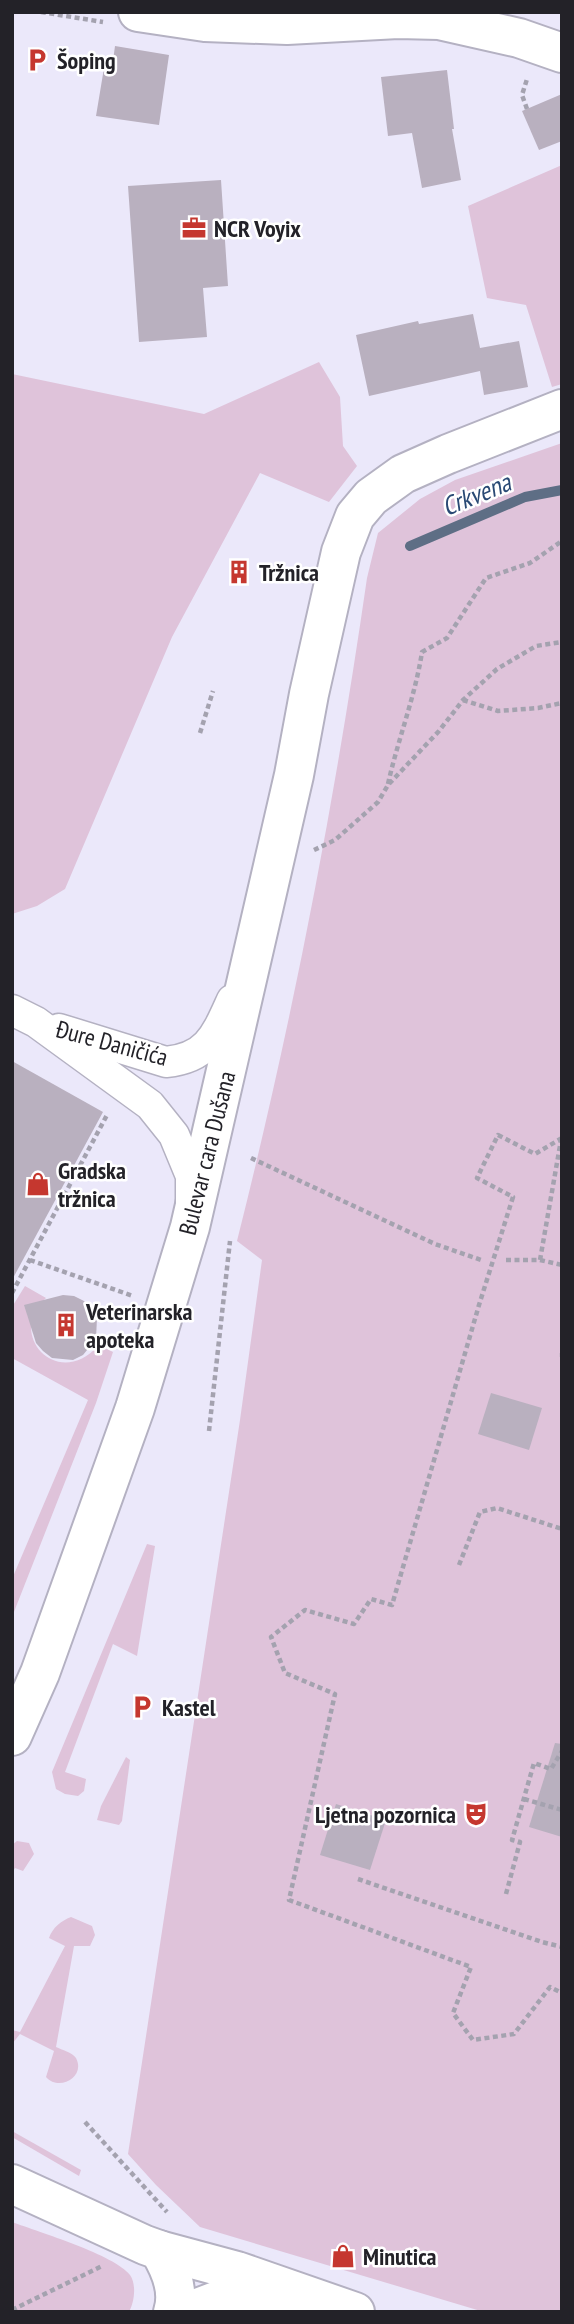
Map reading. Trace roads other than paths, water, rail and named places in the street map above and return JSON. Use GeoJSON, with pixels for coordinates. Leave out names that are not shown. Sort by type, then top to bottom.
{"type":"FeatureCollection","features":[{"type":"Feature","properties":{"kind":"street"},"geometry":{"type":"LineString","coordinates":[[138,12],[205,22],[287,25],[436,16],[519,38],[562,53]]}},
{"type":"Feature","properties":{"kind":"street","name":"Bulevar cara Dušana"},"geometry":{"type":"LineString","coordinates":[[12,1736],[40,1673],[121,1448],[190,1227],[294,775],[341,552],[355,516],[371,497],[403,474],[562,409]]}},
{"type":"Feature","properties":{"kind":"street","name":"Đure Daničića"},"geometry":{"type":"LineString","coordinates":[[24,1016],[166,1062],[183,1060],[200,1052],[210,1043],[253,954]]}},
{"type":"Feature","properties":{"kind":"street","name":"Đure Daničića"},"geometry":{"type":"LineString","coordinates":[[24,1016],[150,1105],[164,1121],[174,1135],[191,1176],[190,1227]]}},
{"type":"Feature","properties":{"kind":"street"},"geometry":{"type":"LineString","coordinates":[[19,2185],[145,2245],[166,2234]]}},
{"type":"Feature","properties":{"kind":"street"},"geometry":{"type":"LineString","coordinates":[[166,2234],[237,2271],[355,2312]]}},
{"type":"Feature","properties":{"kind":"street"},"geometry":{"type":"LineString","coordinates":[[166,2234],[176,2304],[173,2312]]}},
{"type":"Feature","properties":{"kind":"street"},"geometry":{"type":"LineString","coordinates":[[187,2312],[229,2296],[318,2300]]}},
{"type":"Feature","properties":{"kind":"waterway","name":"Crkvena"},"geometry":{"type":"LineString","coordinates":[[410,546],[525,497],[562,490]]}},
{"type":"Feature","properties":{"kind":"place","name":"Šoping"},"geometry":{"type":"Point","coordinates":[37,60]}},
{"type":"Feature","properties":{"kind":"place","name":"NCR Voyix"},"geometry":{"type":"Point","coordinates":[194,228]}},
{"type":"Feature","properties":{"kind":"place","name":"Tržnica"},"geometry":{"type":"Point","coordinates":[239,572]}},
{"type":"Feature","properties":{"kind":"place","name":"Gradska tržnica"},"geometry":{"type":"Point","coordinates":[38,1184]}},
{"type":"Feature","properties":{"kind":"place","name":"Veterinarska apoteka"},"geometry":{"type":"Point","coordinates":[66,1325]}},
{"type":"Feature","properties":{"kind":"place","name":"Kastel"},"geometry":{"type":"Point","coordinates":[142,1707]}},
{"type":"Feature","properties":{"kind":"place","name":"Ljetna pozornica"},"geometry":{"type":"Point","coordinates":[476,1814]}},
{"type":"Feature","properties":{"kind":"place","name":"Minutica"},"geometry":{"type":"Point","coordinates":[343,2256]}}]}
